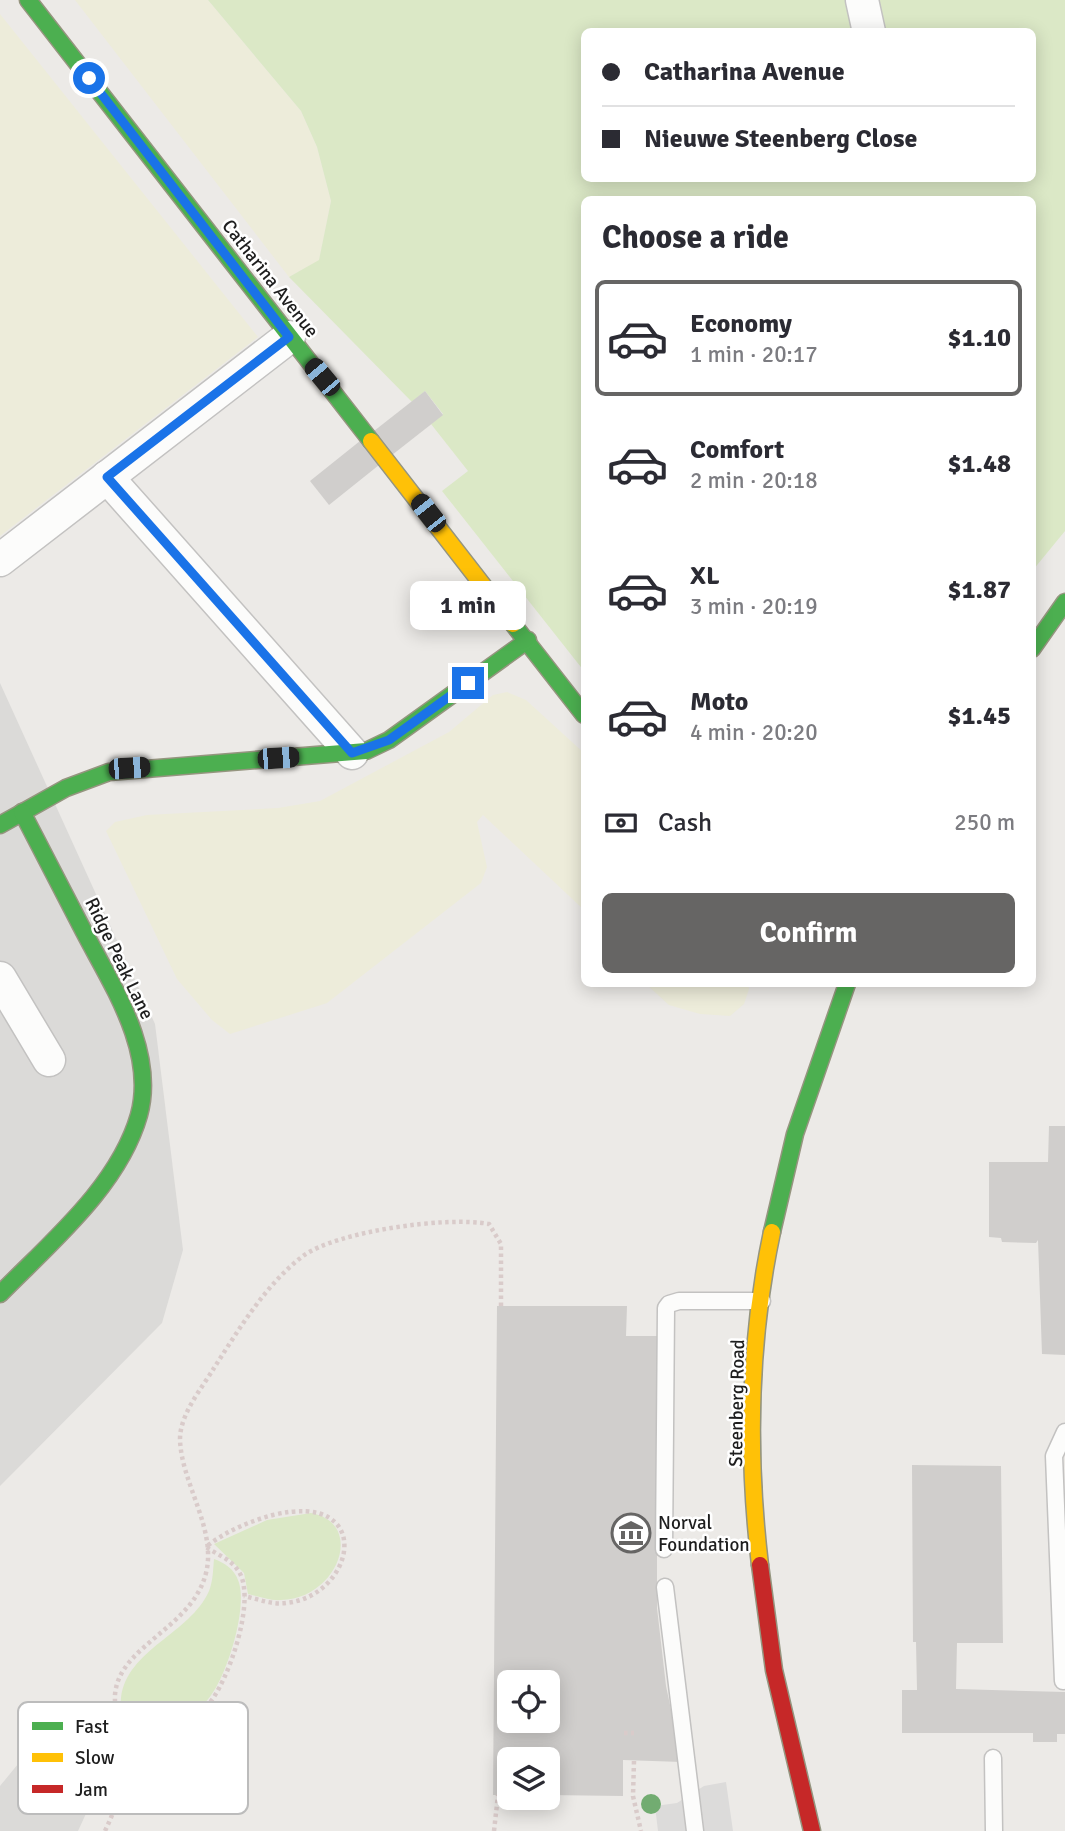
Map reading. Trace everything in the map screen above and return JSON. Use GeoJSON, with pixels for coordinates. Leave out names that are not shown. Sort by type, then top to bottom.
{"type":"FeatureCollection","features":[{"type":"Feature","properties":{"kind":"street","name":"Catharina Avenue"},"geometry":{"type":"LineString","coordinates":[[28,0],[581,711]]}},
{"type":"Feature","properties":{"kind":"street"},"geometry":{"type":"LineString","coordinates":[[862,0],[868,28]]}},
{"type":"Feature","properties":{"kind":"street"},"geometry":{"type":"LineString","coordinates":[[0,560],[289,337]]}},
{"type":"Feature","properties":{"kind":"street"},"geometry":{"type":"LineString","coordinates":[[107,477],[352,753]]}},
{"type":"Feature","properties":{"kind":"street"},"geometry":{"type":"LineString","coordinates":[[1036,643],[1065,602]]}},
{"type":"Feature","properties":{"kind":"street"},"geometry":{"type":"LineString","coordinates":[[0,825],[84,779],[109,772],[352,753],[389,740],[528,640]]}},
{"type":"Feature","properties":{"kind":"street","name":"Ridge Peak Lane"},"geometry":{"type":"LineString","coordinates":[[0,1294],[111,1171],[139,1115],[141,1093],[136,1040],[124,1010],[22,812]]}},
{"type":"Feature","properties":{"kind":"street"},"geometry":{"type":"LineString","coordinates":[[0,978],[49,1060]]}},
{"type":"Feature","properties":{"kind":"street","name":"Steenberg Road"},"geometry":{"type":"LineString","coordinates":[[812,1831],[775,1666],[758,1533],[753,1396],[762,1301],[784,1183],[801,1112],[846,987]]}},
{"type":"Feature","properties":{"kind":"lane"},"geometry":{"type":"LineString","coordinates":[[664,1549],[666,1308],[679,1301],[762,1301]]}},
{"type":"Feature","properties":{"kind":"lane"},"geometry":{"type":"LineString","coordinates":[[1063,1681],[1054,1456],[1065,1432]]}},
{"type":"Feature","properties":{"kind":"lane"},"geometry":{"type":"LineString","coordinates":[[665,1587],[695,1831]]}},
{"type":"Feature","properties":{"kind":"lane"},"geometry":{"type":"LineString","coordinates":[[992,1758],[994,1831]]}},
{"type":"Feature","properties":{"kind":"path"},"geometry":{"type":"LineString","coordinates":[[116,1702],[116,1688],[125,1667],[186,1612],[206,1573],[206,1547],[180,1438],[194,1401],[236,1334],[281,1277],[305,1255],[333,1244],[402,1226],[470,1221],[489,1224],[500,1244],[501,1306]]}},
{"type":"Feature","properties":{"kind":"path"},"geometry":{"type":"LineString","coordinates":[[206,1547],[235,1530],[288,1512],[310,1510],[326,1514],[336,1521],[342,1532],[342,1557],[338,1572],[322,1590],[289,1603],[244,1596]]}},
{"type":"Feature","properties":{"kind":"path"},"geometry":{"type":"LineString","coordinates":[[206,1547],[237,1568],[242,1578],[244,1596],[244,1611],[225,1676],[209,1702]]}},
{"type":"Feature","properties":{"kind":"path"},"geometry":{"type":"LineString","coordinates":[[624,1733],[634,1733]]}},
{"type":"Feature","properties":{"kind":"path"},"geometry":{"type":"LineString","coordinates":[[634,1760],[633,1796],[640,1831]]}},
{"type":"Feature","properties":{"kind":"path"},"geometry":{"type":"LineString","coordinates":[[494,1831],[497,1804]]}},
{"type":"Feature","properties":{"kind":"path"},"geometry":{"type":"LineString","coordinates":[[105,1831],[114,1814]]}},
{"type":"Feature","properties":{"kind":"shaded area"},"geometry":{"type":"Polygon","coordinates":[[[0,683],[155,1024],[183,1250],[162,1323],[0,1486],[0,683]]]}},
{"type":"Feature","properties":{"kind":"shaded area"},"geometry":{"type":"Polygon","coordinates":[[[18,1764],[18,1814],[86,1814],[78,1831],[0,1831],[0,1786],[18,1764]]]}},
{"type":"Feature","properties":{"kind":"shaded area"},"geometry":{"type":"Polygon","coordinates":[[[726,1782],[733,1831],[658,1831],[655,1806],[677,1803],[704,1786],[726,1782]]]}},
{"type":"Feature","properties":{"kind":"green space"},"geometry":{"type":"Polygon","coordinates":[[[75,0],[208,0],[301,111],[317,147],[331,201],[319,261],[289,277],[75,0]]]}},
{"type":"Feature","properties":{"kind":"green space"},"geometry":{"type":"Polygon","coordinates":[[[208,0],[1065,0],[1065,531],[1036,566],[1036,196],[581,196],[581,667],[442,491],[468,471],[431,424],[443,414],[425,391],[412,402],[289,277],[319,260],[331,201],[317,147],[301,111],[208,0]]]}},
{"type":"Feature","properties":{"kind":"green space"},"geometry":{"type":"Polygon","coordinates":[[[0,14],[258,337],[0,536],[0,14]]]}},
{"type":"Feature","properties":{"kind":"green space"},"geometry":{"type":"Polygon","coordinates":[[[507,692],[526,700],[581,750],[581,907],[483,815],[477,822],[487,867],[481,883],[327,1003],[230,1034],[212,1020],[177,979],[106,831],[115,822],[147,815],[278,808],[320,801],[449,732],[493,695],[507,692]]]}},
{"type":"Feature","properties":{"kind":"green space"},"geometry":{"type":"Polygon","coordinates":[[[649,987],[749,987],[744,1004],[730,1016],[700,1014],[669,1005],[649,987]]]}},
{"type":"Feature","properties":{"kind":"green space"},"geometry":{"type":"Polygon","coordinates":[[[311,1513],[328,1520],[338,1531],[341,1545],[338,1560],[330,1575],[301,1596],[277,1600],[248,1594],[244,1573],[214,1544],[267,1520],[311,1513]]]}},
{"type":"Feature","properties":{"kind":"green space"},"geometry":{"type":"Polygon","coordinates":[[[214,1559],[234,1573],[241,1591],[241,1606],[229,1658],[209,1698],[206,1702],[121,1702],[126,1681],[135,1667],[200,1606],[209,1591],[214,1559]]]}},
{"type":"Feature","properties":{"kind":"building"},"geometry":{"type":"Polygon","coordinates":[[[425,391],[443,415],[392,455],[374,431],[425,391]]]}},
{"type":"Feature","properties":{"kind":"building"},"geometry":{"type":"Polygon","coordinates":[[[360,441],[379,465],[329,505],[310,481],[360,441]]]}},
{"type":"Feature","properties":{"kind":"building"},"geometry":{"type":"Polygon","coordinates":[[[1049,1126],[1065,1126],[1065,1355],[1042,1354],[1038,1240],[1036,1243],[1002,1242],[1001,1238],[989,1237],[989,1162],[1048,1162],[1049,1126]]]}},
{"type":"Feature","properties":{"kind":"building"},"geometry":{"type":"Polygon","coordinates":[[[497,1306],[627,1306],[626,1336],[657,1336],[657,1608],[666,1686],[682,1762],[623,1760],[623,1796],[560,1795],[560,1747],[497,1747],[497,1795],[493,1795],[497,1306]]]}},
{"type":"Feature","properties":{"kind":"building"},"geometry":{"type":"Polygon","coordinates":[[[912,1465],[1001,1466],[1003,1643],[957,1643],[956,1689],[1065,1692],[1065,1734],[1057,1734],[1057,1742],[1033,1742],[1033,1733],[902,1733],[902,1690],[917,1690],[916,1642],[913,1642],[912,1465]]]}},
{"type":"Feature","properties":{"kind":"traffic: fast"},"geometry":{"type":"LineString","coordinates":[[28,0],[371,441]]}},
{"type":"Feature","properties":{"kind":"traffic: fast"},"geometry":{"type":"LineString","coordinates":[[1036,643],[1065,602]]}},
{"type":"Feature","properties":{"kind":"traffic: fast"},"geometry":{"type":"LineString","coordinates":[[513,624],[581,711]]}},
{"type":"Feature","properties":{"kind":"traffic: fast"},"geometry":{"type":"LineString","coordinates":[[0,825],[66,788],[109,772],[366,751],[389,740],[528,640]]}},
{"type":"Feature","properties":{"kind":"traffic: fast"},"geometry":{"type":"LineString","coordinates":[[0,1294],[81,1212],[116,1166],[139,1115],[143,1090],[136,1041],[127,1016],[22,812]]}},
{"type":"Feature","properties":{"kind":"traffic: fast"},"geometry":{"type":"LineString","coordinates":[[772,1232],[795,1134],[846,987]]}},
{"type":"Feature","properties":{"kind":"traffic: slow"},"geometry":{"type":"LineString","coordinates":[[371,441],[513,624]]}},
{"type":"Feature","properties":{"kind":"traffic: slow"},"geometry":{"type":"LineString","coordinates":[[760,1565],[753,1482],[752,1398],[759,1314],[772,1232]]}},
{"type":"Feature","properties":{"kind":"traffic: jam"},"geometry":{"type":"LineString","coordinates":[[760,1565],[774,1670],[812,1831]]}},
{"type":"Feature","properties":{"kind":"place","name":"Norval Foundation"},"geometry":{"type":"Point","coordinates":[631,1533]}},
{"type":"Feature","properties":{"kind":"route"},"geometry":{"type":"LineString","coordinates":[[89,78],[289,337],[107,477],[352,753],[366,751],[389,740],[468,683]]}}]}
